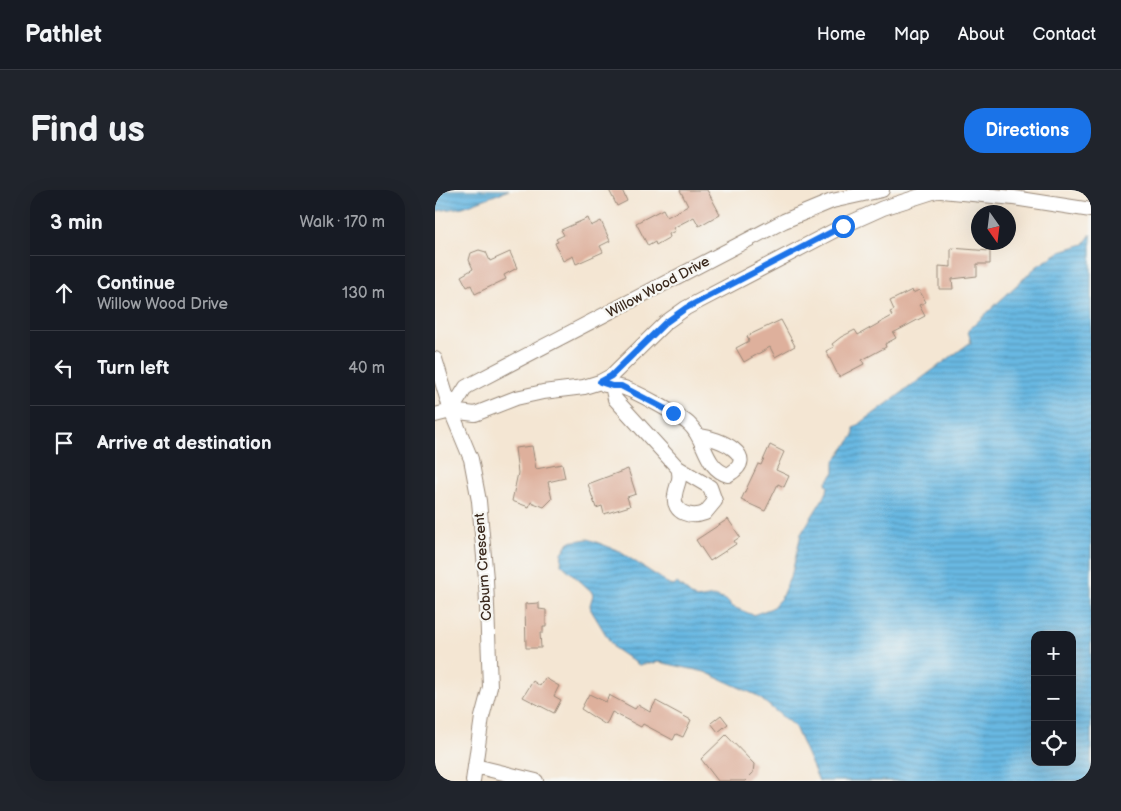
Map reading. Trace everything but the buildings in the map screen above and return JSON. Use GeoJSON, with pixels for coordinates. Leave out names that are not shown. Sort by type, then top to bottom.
{"type":"FeatureCollection","features":[{"type":"Feature","properties":{"kind":"street","name":"Willow Wood Drive"},"geometry":{"type":"LineString","coordinates":[[451,411],[466,387],[784,221],[832,201],[866,191],[882,190]]}},
{"type":"Feature","properties":{"kind":"street"},"geometry":{"type":"LineString","coordinates":[[606,384],[611,376],[665,323],[686,308],[843,226],[883,208],[934,190],[987,193],[1091,210]]}},
{"type":"Feature","properties":{"kind":"street","name":"Coburn Crescent"},"geometry":{"type":"LineString","coordinates":[[435,359],[451,411],[471,459],[479,501],[486,580],[490,687],[482,717],[473,781]]}},
{"type":"Feature","properties":{"kind":"street"},"geometry":{"type":"LineString","coordinates":[[606,384],[615,399],[678,468]]}},
{"type":"Feature","properties":{"kind":"street"},"geometry":{"type":"LineString","coordinates":[[435,415],[451,411],[475,414],[516,398],[606,384],[621,386],[673,413],[690,425],[700,436]]}},
{"type":"Feature","properties":{"kind":"street"},"geometry":{"type":"LineString","coordinates":[[475,766],[536,781]]}},
{"type":"Feature","properties":{"kind":"water"},"geometry":{"type":"Polygon","coordinates":[[[435,190],[509,190],[463,207],[437,211],[435,209],[435,190]]]}},
{"type":"Feature","properties":{"kind":"water"},"geometry":{"type":"Polygon","coordinates":[[[1091,234],[1091,781],[819,781],[795,727],[756,695],[705,672],[659,662],[639,665],[614,648],[591,610],[590,605],[593,595],[591,591],[561,564],[562,553],[569,542],[588,539],[617,550],[669,585],[674,586],[677,583],[696,599],[714,596],[726,600],[733,607],[753,615],[772,608],[781,598],[792,573],[801,534],[827,492],[828,486],[826,483],[834,472],[834,462],[854,435],[854,428],[971,342],[968,331],[1036,267],[1061,251],[1084,244],[1091,234]]]}},
{"type":"Feature","properties":{"kind":"route"},"geometry":{"type":"LineString","coordinates":[[673,413],[621,386],[612,386],[600,382],[611,376],[665,323],[686,308],[843,226]]}}]}
